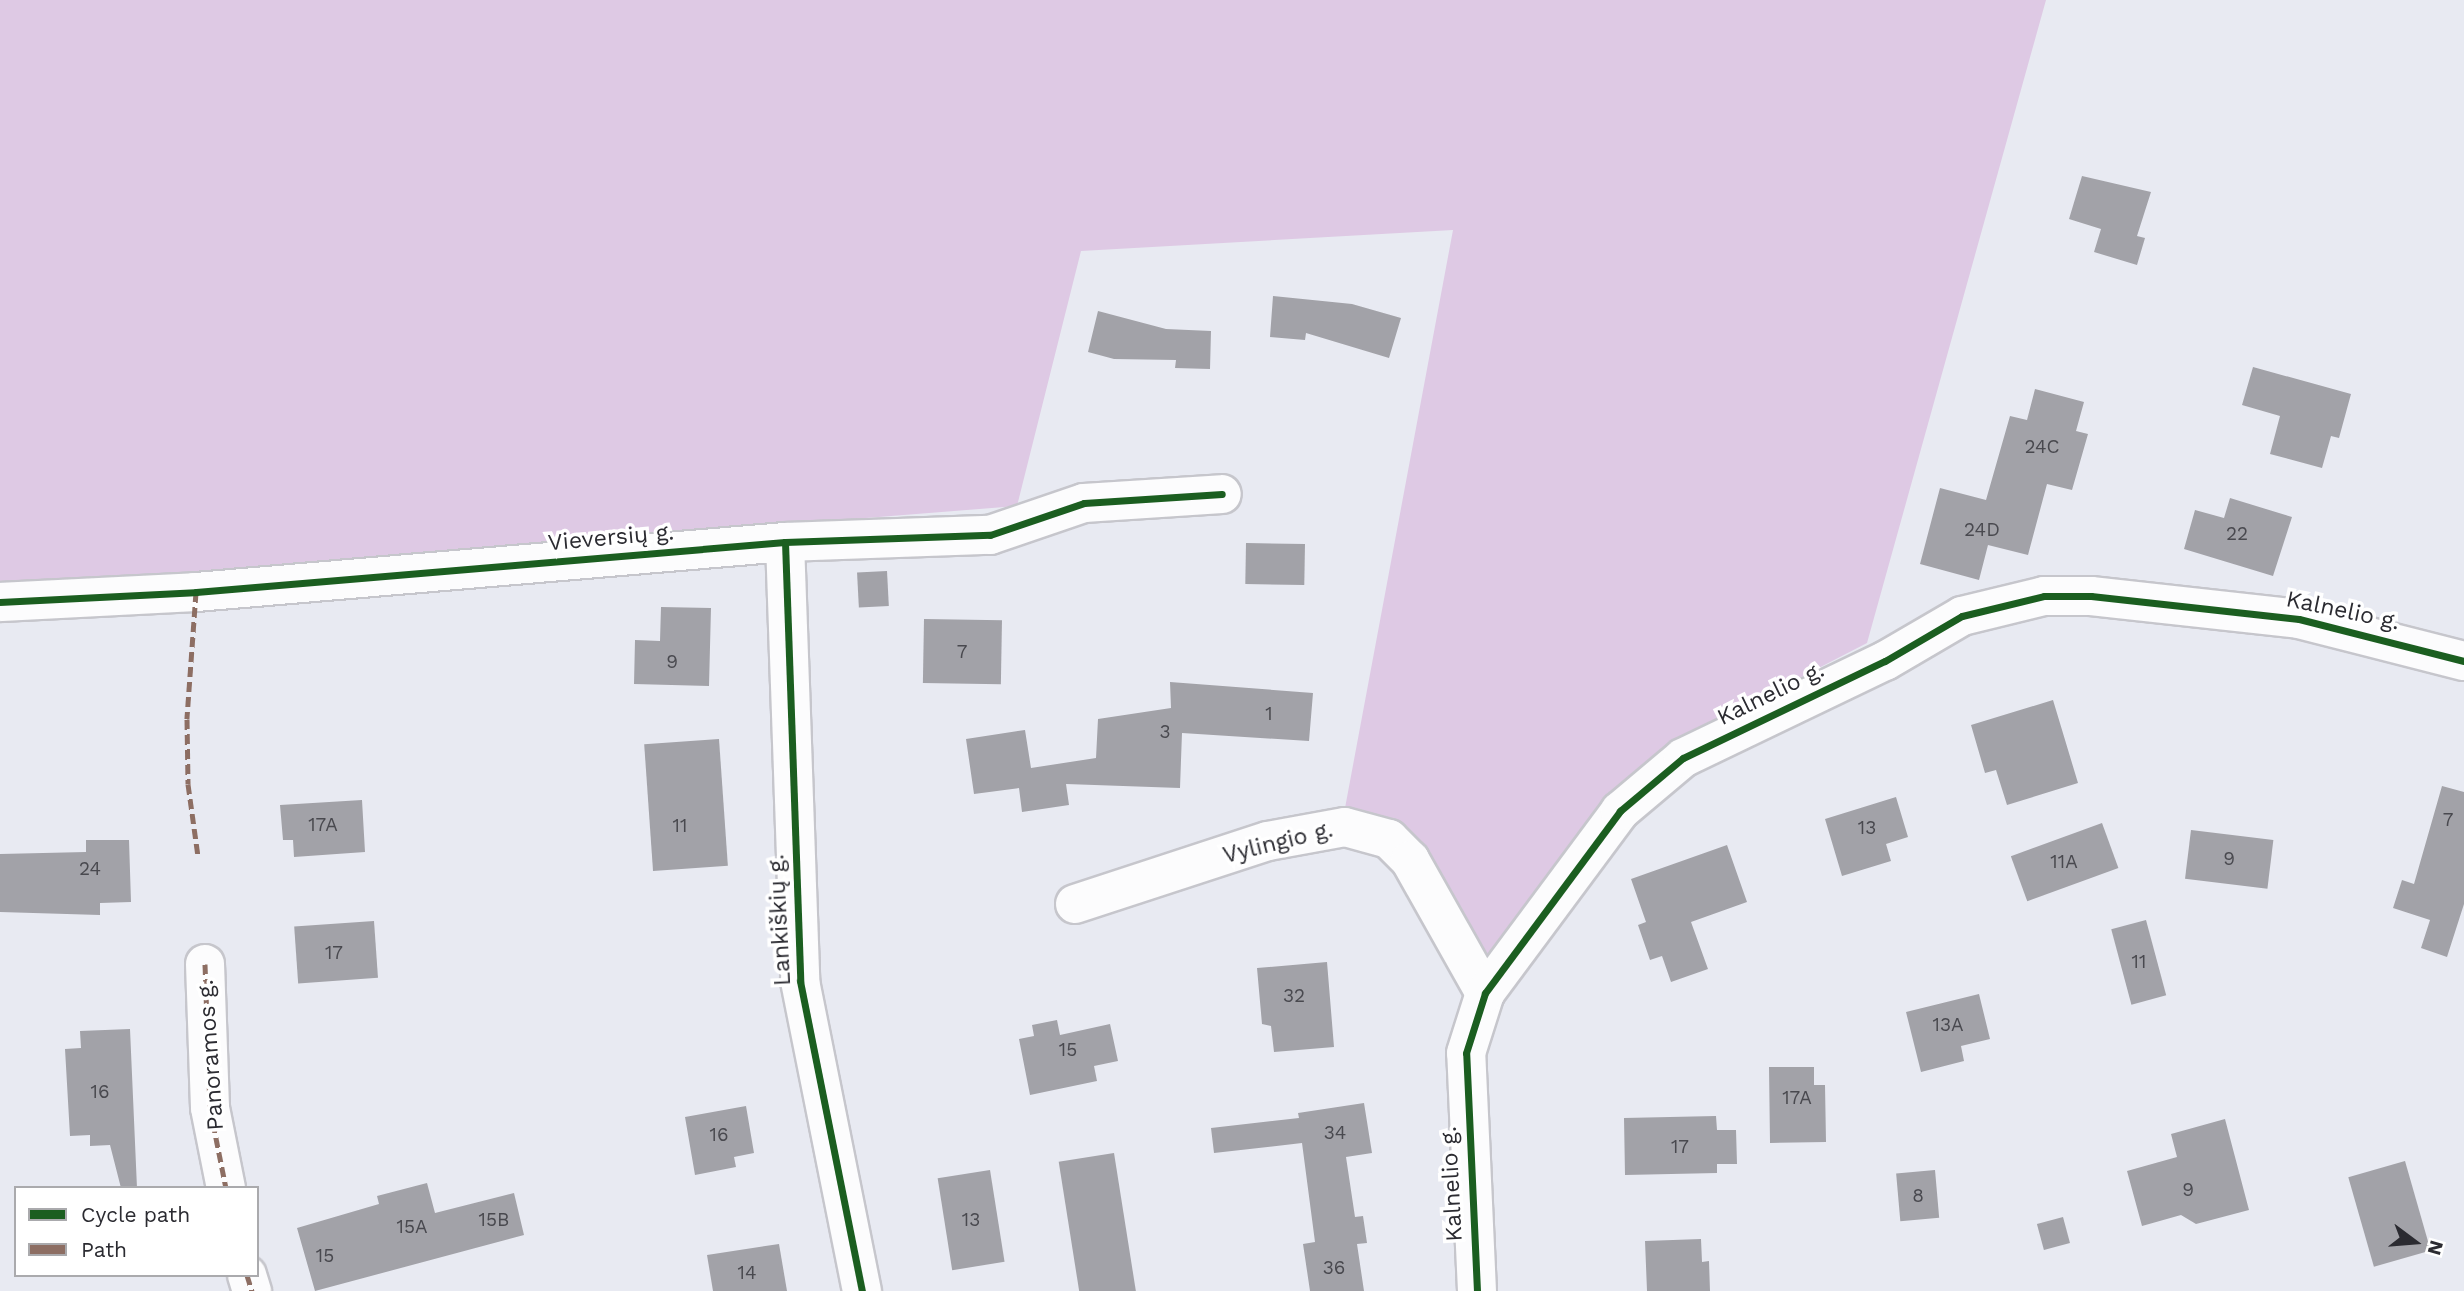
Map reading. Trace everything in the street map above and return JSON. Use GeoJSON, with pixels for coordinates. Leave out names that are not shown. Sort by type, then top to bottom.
{"type":"FeatureCollection","features":[{"type":"Feature","properties":{"kind":"street","name":"Vieversių g."},"geometry":{"type":"LineString","coordinates":[[0,602],[197,592],[785,542],[990,535],[1084,503],[1222,494]]}},
{"type":"Feature","properties":{"kind":"street","name":"Lankiškių g."},"geometry":{"type":"LineString","coordinates":[[785,542],[800,981],[862,1291]]}},
{"type":"Feature","properties":{"kind":"street","name":"Kalnelio g."},"geometry":{"type":"LineString","coordinates":[[1477,1291],[1465,1053],[1485,993],[1620,811],[1683,758],[1885,661],[1962,615],[2043,596],[2091,596],[2299,619],[2464,661]]}},
{"type":"Feature","properties":{"kind":"street","name":"Vylingio g."},"geometry":{"type":"LineString","coordinates":[[1074,904],[1268,841],[1345,827],[1389,839],[1410,860],[1485,993]]}},
{"type":"Feature","properties":{"kind":"street","name":"Panoramos g."},"geometry":{"type":"LineString","coordinates":[[205,964],[209,1108],[226,1186]]}},
{"type":"Feature","properties":{"kind":"shaded area"},"geometry":{"type":"Polygon","coordinates":[[[0,0],[2046,0],[1867,643],[1670,745],[1594,811],[1493,959],[1480,965],[1438,868],[1395,821],[1345,808],[1453,230],[1081,251],[1017,506],[0,587],[0,0]]]}},
{"type":"Feature","properties":{"kind":"building"},"geometry":{"type":"Polygon","coordinates":[[[2082,176],[2151,192],[2137,236],[2145,238],[2137,265],[2094,252],[2101,229],[2069,219],[2082,176]]]}},
{"type":"Feature","properties":{"kind":"building"},"geometry":{"type":"Polygon","coordinates":[[[1273,296],[1352,304],[1401,318],[1389,358],[1306,333],[1305,340],[1270,337],[1273,296]]]}},
{"type":"Feature","properties":{"kind":"building"},"geometry":{"type":"Polygon","coordinates":[[[1098,311],[1166,329],[1211,331],[1210,369],[1175,368],[1176,360],[1114,359],[1088,352],[1098,311]]]}},
{"type":"Feature","properties":{"kind":"building"},"geometry":{"type":"Polygon","coordinates":[[[2253,367],[2351,394],[2339,438],[2331,436],[2322,468],[2270,454],[2280,416],[2242,405],[2253,367]]]}},
{"type":"Feature","properties":{"kind":"building"},"geometry":{"type":"Polygon","coordinates":[[[2035,389],[2084,402],[2076,431],[2088,434],[2072,490],[2047,484],[2028,555],[1988,545],[1979,580],[1920,564],[1940,488],[1986,500],[2010,416],[2027,420],[2035,389]]]}},
{"type":"Feature","properties":{"kind":"building"},"geometry":{"type":"Polygon","coordinates":[[[2230,498],[2292,517],[2273,576],[2184,549],[2195,510],[2224,518],[2230,498]]]}},
{"type":"Feature","properties":{"kind":"building"},"geometry":{"type":"Polygon","coordinates":[[[1246,543],[1305,544],[1304,585],[1245,584],[1246,543]]]}},
{"type":"Feature","properties":{"kind":"building"},"geometry":{"type":"Polygon","coordinates":[[[887,571],[889,606],[859,608],[857,573],[887,571]]]}},
{"type":"Feature","properties":{"kind":"building"},"geometry":{"type":"Polygon","coordinates":[[[661,607],[711,608],[709,686],[634,684],[635,640],[660,641],[661,607]]]}},
{"type":"Feature","properties":{"kind":"building"},"geometry":{"type":"Polygon","coordinates":[[[924,619],[1002,620],[1001,684],[923,683],[924,619]]]}},
{"type":"Feature","properties":{"kind":"building"},"geometry":{"type":"Polygon","coordinates":[[[1170,682],[1313,693],[1309,741],[1182,733],[1180,788],[1066,784],[1069,805],[1022,812],[1019,788],[974,794],[966,739],[1025,730],[1031,768],[1096,758],[1098,719],[1171,708],[1170,682]]]}},
{"type":"Feature","properties":{"kind":"building"},"geometry":{"type":"Polygon","coordinates":[[[2053,700],[2078,783],[2007,805],[1996,770],[1985,773],[1971,725],[2053,700]]]}},
{"type":"Feature","properties":{"kind":"building"},"geometry":{"type":"Polygon","coordinates":[[[719,739],[728,866],[653,871],[644,744],[719,739]]]}},
{"type":"Feature","properties":{"kind":"building"},"geometry":{"type":"Polygon","coordinates":[[[2442,786],[2464,792],[2464,904],[2447,957],[2421,948],[2430,920],[2393,908],[2402,880],[2414,884],[2442,786]]]}},
{"type":"Feature","properties":{"kind":"building"},"geometry":{"type":"Polygon","coordinates":[[[1896,797],[1908,837],[1886,844],[1891,861],[1842,876],[1825,819],[1896,797]]]}},
{"type":"Feature","properties":{"kind":"building"},"geometry":{"type":"Polygon","coordinates":[[[362,800],[365,852],[294,857],[293,840],[283,840],[280,805],[362,800]]]}},
{"type":"Feature","properties":{"kind":"building"},"geometry":{"type":"Polygon","coordinates":[[[2102,823],[2118,868],[2027,901],[2011,856],[2102,823]]]}},
{"type":"Feature","properties":{"kind":"building"},"geometry":{"type":"Polygon","coordinates":[[[2191,830],[2273,840],[2267,889],[2185,879],[2191,830]]]}},
{"type":"Feature","properties":{"kind":"building"},"geometry":{"type":"Polygon","coordinates":[[[86,840],[129,840],[131,902],[100,903],[100,915],[0,912],[0,854],[86,852],[86,840]]]}},
{"type":"Feature","properties":{"kind":"building"},"geometry":{"type":"Polygon","coordinates":[[[1727,845],[1747,902],[1691,922],[1708,969],[1671,982],[1662,956],[1650,960],[1638,925],[1646,922],[1631,879],[1727,845]]]}},
{"type":"Feature","properties":{"kind":"building"},"geometry":{"type":"Polygon","coordinates":[[[2146,920],[2166,995],[2131,1005],[2111,929],[2146,920]]]}},
{"type":"Feature","properties":{"kind":"building"},"geometry":{"type":"Polygon","coordinates":[[[374,921],[378,978],[298,983],[294,927],[374,921]]]}},
{"type":"Feature","properties":{"kind":"building"},"geometry":{"type":"Polygon","coordinates":[[[1327,962],[1334,1047],[1274,1052],[1271,1026],[1262,1024],[1257,968],[1327,962]]]}},
{"type":"Feature","properties":{"kind":"building"},"geometry":{"type":"Polygon","coordinates":[[[1979,994],[1990,1039],[1961,1046],[1964,1061],[1921,1072],[1906,1012],[1979,994]]]}},
{"type":"Feature","properties":{"kind":"building"},"geometry":{"type":"Polygon","coordinates":[[[1057,1020],[1060,1035],[1110,1024],[1118,1061],[1094,1066],[1097,1081],[1030,1095],[1019,1039],[1034,1036],[1032,1025],[1057,1020]]]}},
{"type":"Feature","properties":{"kind":"building"},"geometry":{"type":"Polygon","coordinates":[[[130,1029],[137,1186],[120,1186],[110,1145],[90,1146],[90,1135],[70,1136],[65,1049],[81,1048],[80,1031],[130,1029]]]}},
{"type":"Feature","properties":{"kind":"building"},"geometry":{"type":"Polygon","coordinates":[[[1769,1067],[1814,1067],[1814,1085],[1825,1085],[1826,1142],[1770,1143],[1769,1067]]]}},
{"type":"Feature","properties":{"kind":"building"},"geometry":{"type":"Polygon","coordinates":[[[1364,1103],[1372,1153],[1346,1157],[1355,1217],[1363,1216],[1367,1243],[1357,1244],[1364,1291],[1310,1291],[1303,1244],[1315,1242],[1302,1143],[1214,1153],[1211,1128],[1299,1118],[1298,1113],[1364,1103]]]}},
{"type":"Feature","properties":{"kind":"building"},"geometry":{"type":"Polygon","coordinates":[[[746,1106],[754,1153],[734,1157],[736,1167],[695,1175],[685,1117],[746,1106]]]}},
{"type":"Feature","properties":{"kind":"building"},"geometry":{"type":"Polygon","coordinates":[[[1716,1116],[1717,1130],[1736,1130],[1737,1164],[1717,1164],[1717,1173],[1625,1175],[1624,1118],[1716,1116]]]}},
{"type":"Feature","properties":{"kind":"building"},"geometry":{"type":"Polygon","coordinates":[[[2225,1119],[2249,1210],[2196,1224],[2181,1215],[2142,1226],[2127,1171],[2177,1157],[2171,1134],[2225,1119]]]}},
{"type":"Feature","properties":{"kind":"building"},"geometry":{"type":"Polygon","coordinates":[[[1114,1153],[1136,1291],[1079,1291],[1059,1162],[1114,1153]]]}},
{"type":"Feature","properties":{"kind":"building"},"geometry":{"type":"Polygon","coordinates":[[[2405,1161],[2431,1250],[2374,1267],[2348,1177],[2405,1161]]]}},
{"type":"Feature","properties":{"kind":"building"},"geometry":{"type":"Polygon","coordinates":[[[990,1170],[1005,1262],[952,1270],[938,1178],[990,1170]]]}},
{"type":"Feature","properties":{"kind":"building"},"geometry":{"type":"Polygon","coordinates":[[[1935,1170],[1939,1218],[1900,1221],[1896,1173],[1935,1170]]]}},
{"type":"Feature","properties":{"kind":"building"},"geometry":{"type":"Polygon","coordinates":[[[427,1183],[435,1213],[514,1193],[524,1235],[315,1291],[297,1228],[379,1204],[377,1196],[427,1183]]]}},
{"type":"Feature","properties":{"kind":"building"},"geometry":{"type":"Polygon","coordinates":[[[2063,1217],[2070,1243],[2044,1250],[2037,1224],[2063,1217]]]}},
{"type":"Feature","properties":{"kind":"building"},"geometry":{"type":"Polygon","coordinates":[[[1701,1239],[1702,1262],[1709,1261],[1710,1291],[1647,1291],[1645,1241],[1701,1239]]]}},
{"type":"Feature","properties":{"kind":"building"},"geometry":{"type":"Polygon","coordinates":[[[779,1244],[787,1291],[713,1291],[707,1255],[779,1244]]]}},
{"type":"Feature","properties":{"kind":"marked path"},"geometry":{"type":"LineString","coordinates":[[196,592],[187,719],[188,784],[198,856]]}},
{"type":"Feature","properties":{"kind":"marked path"},"geometry":{"type":"LineString","coordinates":[[205,964],[210,1108],[226,1186]]}},
{"type":"Feature","properties":{"kind":"marked path"},"geometry":{"type":"LineString","coordinates":[[248,1277],[252,1291]]}},
{"type":"Feature","properties":{"kind":"cycle path"},"geometry":{"type":"LineString","coordinates":[[0,602],[196,592],[785,542],[990,535],[1084,503],[1222,494]]}},
{"type":"Feature","properties":{"kind":"cycle path"},"geometry":{"type":"LineString","coordinates":[[785,542],[800,981],[862,1291]]}},
{"type":"Feature","properties":{"kind":"cycle path"},"geometry":{"type":"LineString","coordinates":[[1477,1291],[1466,1053],[1485,993],[1620,811],[1683,758],[1885,661],[1962,616],[2044,596],[2091,596],[2299,619],[2464,661]]}}]}
